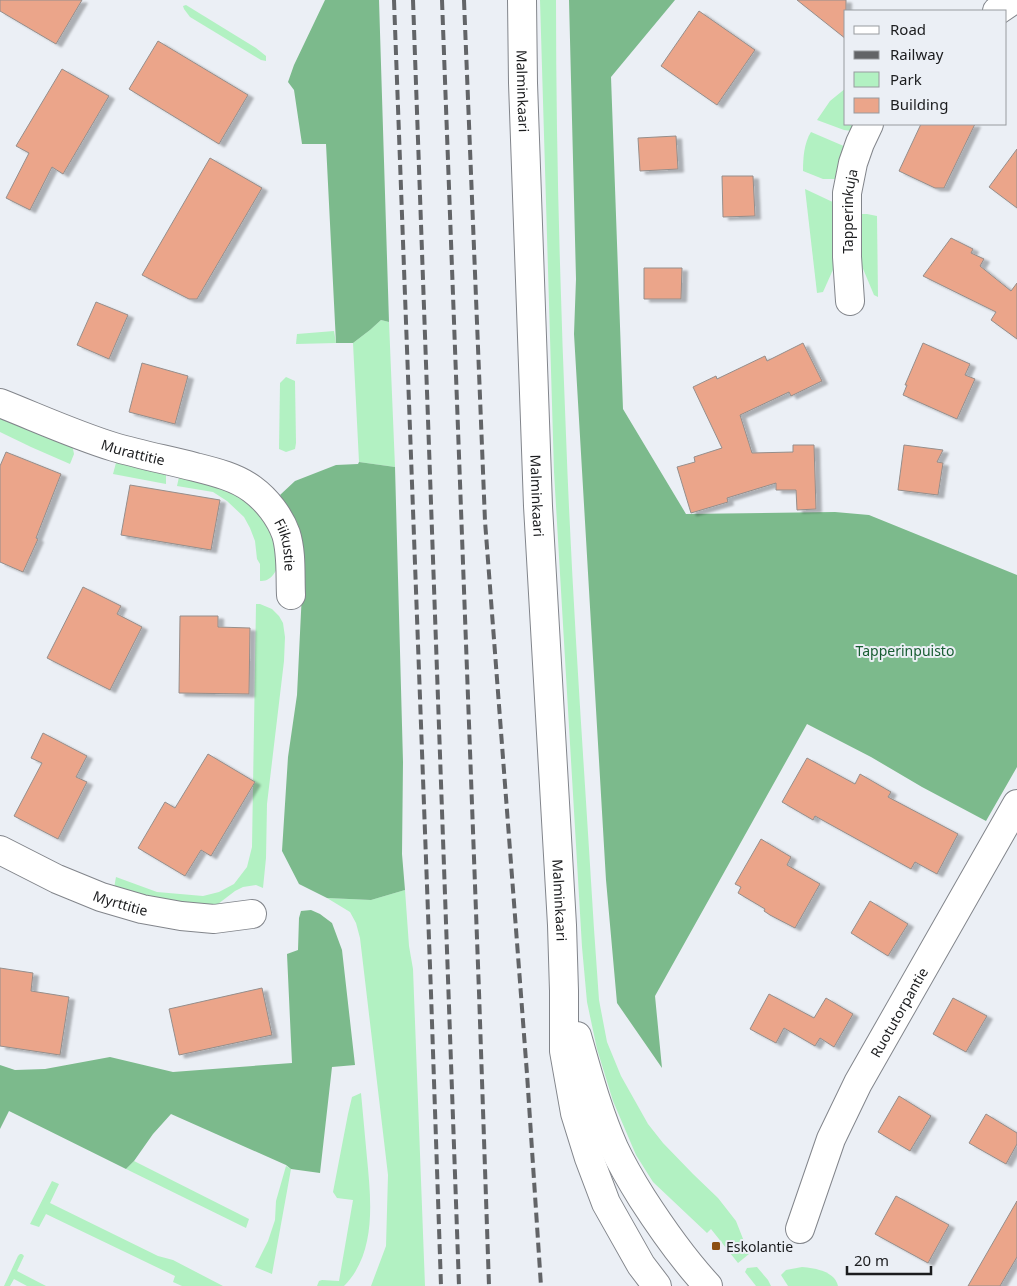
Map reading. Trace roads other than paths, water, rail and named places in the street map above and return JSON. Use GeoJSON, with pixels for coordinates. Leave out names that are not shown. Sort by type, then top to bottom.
{"type":"FeatureCollection","features":[{"type":"Feature","properties":{"kind":"main road","name":"Malminkaari"},"geometry":{"type":"LineString","coordinates":[[522,0],[538,506],[562,925],[564,1051],[575,1113],[606,1203],[641,1265],[657,1286]]}},
{"type":"Feature","properties":{"kind":"main road"},"geometry":{"type":"LineString","coordinates":[[998,10],[1013,0]]}},
{"type":"Feature","properties":{"kind":"main road","name":"Tapperinkuja"},"geometry":{"type":"LineString","coordinates":[[850,301],[847,257],[847,193],[853,163],[869,125]]}},
{"type":"Feature","properties":{"kind":"main road","name":"Murattitie"},"geometry":{"type":"LineString","coordinates":[[0,404],[73,433],[113,446],[215,472],[251,488],[265,500]]}},
{"type":"Feature","properties":{"kind":"main road","name":"Fiikustie"},"geometry":{"type":"LineString","coordinates":[[265,500],[278,516],[286,534],[290,553],[290,595]]}},
{"type":"Feature","properties":{"kind":"main road","name":"Ruotutorpantie"},"geometry":{"type":"LineString","coordinates":[[800,1229],[830,1139],[858,1084],[1017,804]]}},
{"type":"Feature","properties":{"kind":"main road","name":"Myrttitie"},"geometry":{"type":"LineString","coordinates":[[0,850],[57,879],[101,897],[142,908],[181,916],[214,919],[252,914]]}},
{"type":"Feature","properties":{"kind":"main road","name":"Malminkaari"},"geometry":{"type":"LineString","coordinates":[[564,991],[596,1100],[614,1148],[650,1211],[687,1263],[708,1286]]}},
{"type":"Feature","properties":{"kind":"railway"},"geometry":{"type":"LineString","coordinates":[[394,0],[441,1286]]}},
{"type":"Feature","properties":{"kind":"railway"},"geometry":{"type":"LineString","coordinates":[[413,0],[459,1286]]}},
{"type":"Feature","properties":{"kind":"railway"},"geometry":{"type":"LineString","coordinates":[[442,0],[489,1286]]}},
{"type":"Feature","properties":{"kind":"railway"},"geometry":{"type":"LineString","coordinates":[[464,0],[485,521],[527,1074],[541,1286]]}},
{"type":"Feature","properties":{"kind":"place","name":"Eskolantie"},"geometry":{"type":"Point","coordinates":[716,1246]}},
{"type":"Feature","properties":{"kind":"park label","name":"Tapperinpuisto"},"geometry":{"type":"Point","coordinates":[905,650]}}]}
